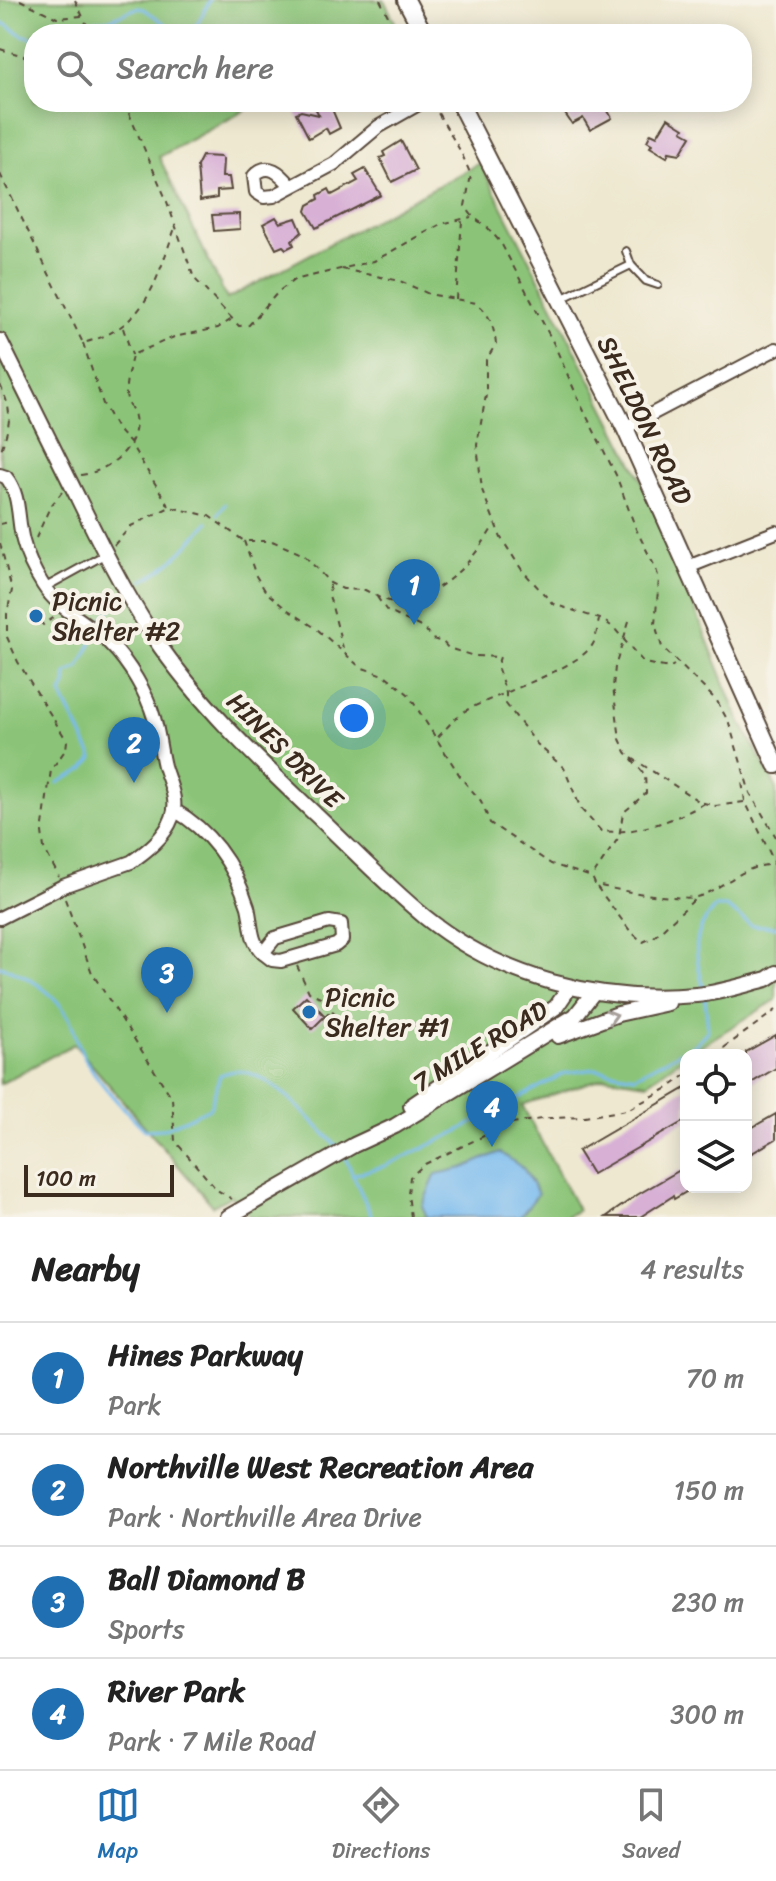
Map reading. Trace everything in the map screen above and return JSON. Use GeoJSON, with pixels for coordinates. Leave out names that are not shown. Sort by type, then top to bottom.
{"type":"FeatureCollection","features":[{"type":"Feature","properties":{"kind":"main road"},"geometry":{"type":"LineString","coordinates":[[406,0],[419,24]]}},
{"type":"Feature","properties":{"kind":"main road","name":"SHELDON ROAD"},"geometry":{"type":"LineString","coordinates":[[464,112],[625,428],[776,765]]}},
{"type":"Feature","properties":{"kind":"street"},"geometry":{"type":"LineString","coordinates":[[291,186],[334,164],[378,127],[404,112]]}},
{"type":"Feature","properties":{"kind":"street","name":"HINES DRIVE"},"geometry":{"type":"LineString","coordinates":[[0,341],[106,554],[152,635],[204,703],[249,751],[411,905],[446,932],[487,957],[569,988],[632,997],[694,995]]}},
{"type":"Feature","properties":{"kind":"street"},"geometry":{"type":"LineString","coordinates":[[625,428],[776,349]]}},
{"type":"Feature","properties":{"kind":"street"},"geometry":{"type":"LineString","coordinates":[[0,475],[6,477],[15,491],[26,553],[44,588],[53,600],[112,646],[133,675],[153,714],[175,802],[165,832],[141,856],[63,886],[1,917]]}},
{"type":"Feature","properties":{"kind":"street"},"geometry":{"type":"LineString","coordinates":[[688,567],[776,532]]}},
{"type":"Feature","properties":{"kind":"street"},"geometry":{"type":"LineString","coordinates":[[174,810],[191,820],[223,855],[241,889],[256,946],[263,953],[272,960],[294,958],[336,945],[342,940],[341,924],[329,922],[275,938],[263,953]]}},
{"type":"Feature","properties":{"kind":"street"},"geometry":{"type":"LineString","coordinates":[[489,1069],[593,1021],[773,978]]}},
{"type":"Feature","properties":{"kind":"street","name":"7 MILE ROAD"},"geometry":{"type":"LineString","coordinates":[[384,1129],[390,1120],[556,1007],[569,988]]}},
{"type":"Feature","properties":{"kind":"street","name":"7 MILE ROAD"},"geometry":{"type":"LineString","coordinates":[[234,1212],[354,1145],[395,1126],[489,1069],[575,1016],[593,993]]}},
{"type":"Feature","properties":{"kind":"lane"},"geometry":{"type":"LineString","coordinates":[[626,251],[631,265],[646,281],[658,285]]}},
{"type":"Feature","properties":{"kind":"lane"},"geometry":{"type":"LineString","coordinates":[[560,300],[631,265]]}},
{"type":"Feature","properties":{"kind":"lane"},"geometry":{"type":"LineString","coordinates":[[44,588],[106,554]]}},
{"type":"Feature","properties":{"kind":"path"},"geometry":{"type":"LineString","coordinates":[[20,0],[57,18],[83,16]]}},
{"type":"Feature","properties":{"kind":"path"},"geometry":{"type":"LineString","coordinates":[[75,0],[87,24]]}},
{"type":"Feature","properties":{"kind":"path"},"geometry":{"type":"LineString","coordinates":[[380,0],[392,24]]}},
{"type":"Feature","properties":{"kind":"path"},"geometry":{"type":"LineString","coordinates":[[0,49],[24,56]]}},
{"type":"Feature","properties":{"kind":"path"},"geometry":{"type":"LineString","coordinates":[[128,112],[166,199],[194,278],[239,326],[249,325],[279,291],[294,280],[374,261],[441,224],[473,217]]}},
{"type":"Feature","properties":{"kind":"path"},"geometry":{"type":"LineString","coordinates":[[438,112],[471,175],[465,206],[501,243],[554,344],[616,475],[636,529],[652,558],[659,579],[655,624],[662,647],[717,701],[729,723],[750,793],[776,837]]}},
{"type":"Feature","properties":{"kind":"path"},"geometry":{"type":"LineString","coordinates":[[0,174],[83,343],[103,404],[170,507]]}},
{"type":"Feature","properties":{"kind":"path"},"geometry":{"type":"LineString","coordinates":[[456,300],[462,219]]}},
{"type":"Feature","properties":{"kind":"path"},"geometry":{"type":"LineString","coordinates":[[83,343],[122,327],[150,297],[175,227]]}},
{"type":"Feature","properties":{"kind":"path"},"geometry":{"type":"LineString","coordinates":[[342,269],[400,281],[429,294],[476,303],[482,307],[495,332],[496,344],[486,360],[486,395],[477,445],[482,490],[494,524],[511,556],[545,596],[567,610],[599,619],[614,628],[644,663],[669,668],[676,663]]}},
{"type":"Feature","properties":{"kind":"path"},"geometry":{"type":"LineString","coordinates":[[132,355],[174,337],[218,328],[232,319]]}},
{"type":"Feature","properties":{"kind":"path"},"geometry":{"type":"LineString","coordinates":[[26,553],[50,507],[70,482],[82,475],[93,474],[127,451],[135,435],[135,415],[126,398],[132,355],[122,327]]}},
{"type":"Feature","properties":{"kind":"path"},"geometry":{"type":"LineString","coordinates":[[0,385],[8,402],[11,420],[0,453]]}},
{"type":"Feature","properties":{"kind":"path"},"geometry":{"type":"LineString","coordinates":[[106,554],[131,526],[170,507],[209,516],[244,541],[256,576],[266,592],[344,651],[360,667],[386,676],[408,694],[462,779],[481,801],[490,823],[551,864],[592,877],[631,932],[643,942],[654,937],[697,897],[751,869],[775,864],[745,801],[742,782],[746,779]]}},
{"type":"Feature","properties":{"kind":"path"},"geometry":{"type":"LineString","coordinates":[[244,541],[272,541],[304,555],[330,583],[343,589],[365,590],[407,606],[410,601],[448,582],[469,563],[494,524]]}},
{"type":"Feature","properties":{"kind":"path"},"geometry":{"type":"LineString","coordinates":[[0,543],[12,590],[7,614],[7,637],[18,662],[67,741],[66,749],[51,770],[42,832],[44,848],[63,886],[64,897],[92,973],[145,1059],[165,1085],[175,1111],[174,1138],[234,1212]]}},
{"type":"Feature","properties":{"kind":"path"},"geometry":{"type":"LineString","coordinates":[[330,583],[329,595],[344,651]]}},
{"type":"Feature","properties":{"kind":"path"},"geometry":{"type":"LineString","coordinates":[[376,596],[387,611],[425,629],[432,639],[443,642],[448,648],[474,656],[500,657],[497,666],[506,693],[506,704],[537,744],[564,768],[581,809],[601,831],[619,833],[658,824],[686,814],[702,803]]}},
{"type":"Feature","properties":{"kind":"path"},"geometry":{"type":"LineString","coordinates":[[40,621],[43,625],[53,618],[58,625],[71,615]]}},
{"type":"Feature","properties":{"kind":"path"},"geometry":{"type":"LineString","coordinates":[[436,738],[464,712],[536,681],[585,653],[593,644],[599,619]]}},
{"type":"Feature","properties":{"kind":"path"},"geometry":{"type":"LineString","coordinates":[[592,877],[603,864],[619,833],[623,813],[646,793],[645,775],[620,739],[613,687],[615,667],[629,621]]}},
{"type":"Feature","properties":{"kind":"path"},"geometry":{"type":"LineString","coordinates":[[631,757],[702,803],[716,806],[745,801]]}},
{"type":"Feature","properties":{"kind":"path"},"geometry":{"type":"LineString","coordinates":[[595,884],[659,897],[697,897]]}},
{"type":"Feature","properties":{"kind":"path"},"geometry":{"type":"LineString","coordinates":[[294,958],[307,994],[320,996],[335,1016]]}},
{"type":"Feature","properties":{"kind":"path"},"geometry":{"type":"LineString","coordinates":[[325,1016],[333,1010]]}},
{"type":"Feature","properties":{"kind":"path"},"geometry":{"type":"LineString","coordinates":[[722,1049],[776,1010]]}},
{"type":"Feature","properties":{"kind":"path"},"geometry":{"type":"LineString","coordinates":[[330,1037],[327,1031],[335,1016]]}},
{"type":"Feature","properties":{"kind":"path"},"geometry":{"type":"LineString","coordinates":[[335,1016],[348,1020],[344,1025]]}},
{"type":"Feature","properties":{"kind":"path"},"geometry":{"type":"LineString","coordinates":[[330,1022],[334,1029]]}},
{"type":"Feature","properties":{"kind":"path"},"geometry":{"type":"LineString","coordinates":[[411,1217],[408,1194],[410,1177],[425,1164],[511,1123],[627,1110],[680,1079]]}},
{"type":"Feature","properties":{"kind":"green space"},"geometry":{"type":"Polygon","coordinates":[[[0,0],[384,0],[396,24],[24,24],[24,112],[242,112],[159,157],[227,299],[480,163],[650,497],[739,719],[776,787],[776,1000],[696,1049],[680,1049],[680,1059],[647,1083],[605,1077],[522,1105],[578,1210],[565,1217],[251,1217],[231,1196],[213,1206],[74,1044],[0,1084],[0,0]]]}},
{"type":"Feature","properties":{"kind":"water"},"geometry":{"type":"Polygon","coordinates":[[[500,1152],[524,1169],[538,1194],[520,1217],[427,1217],[422,1206],[436,1174],[463,1168],[500,1152]]]}},
{"type":"Feature","properties":{"kind":"building"},"geometry":{"type":"Polygon","coordinates":[[[317,112],[333,112],[340,128],[329,134],[326,128],[309,138],[296,113],[319,115],[317,112]]]}},
{"type":"Feature","properties":{"kind":"building"},"geometry":{"type":"Polygon","coordinates":[[[564,112],[609,112],[612,118],[590,130],[583,118],[572,124],[564,112]]]}},
{"type":"Feature","properties":{"kind":"building"},"geometry":{"type":"Polygon","coordinates":[[[668,118],[691,136],[680,154],[669,152],[667,157],[650,147],[652,144],[647,141],[651,133],[657,136],[668,118]]]}},
{"type":"Feature","properties":{"kind":"building"},"geometry":{"type":"Polygon","coordinates":[[[401,141],[416,170],[392,182],[380,158],[385,156],[383,152],[401,141]]]}},
{"type":"Feature","properties":{"kind":"building"},"geometry":{"type":"Polygon","coordinates":[[[202,156],[221,157],[222,177],[229,177],[231,190],[217,191],[217,198],[200,201],[197,166],[202,156]]]}},
{"type":"Feature","properties":{"kind":"building"},"geometry":{"type":"Polygon","coordinates":[[[365,169],[381,195],[316,228],[306,211],[308,205],[329,189],[332,195],[358,181],[354,175],[365,169]]]}},
{"type":"Feature","properties":{"kind":"building"},"geometry":{"type":"Polygon","coordinates":[[[239,214],[240,229],[214,231],[212,215],[239,214]]]}},
{"type":"Feature","properties":{"kind":"building"},"geometry":{"type":"Polygon","coordinates":[[[276,217],[280,223],[296,218],[302,232],[292,241],[294,245],[286,249],[283,246],[276,249],[263,224],[276,217]]]}},
{"type":"Feature","properties":{"kind":"building","name":"Picnic Shelter #1"},"geometry":{"type":"Polygon","coordinates":[[[306,996],[325,1016],[312,1029],[293,1008],[306,996]]]}},
{"type":"Feature","properties":{"kind":"building"},"geometry":{"type":"Polygon","coordinates":[[[776,1035],[776,1068],[752,1082],[752,1049],[776,1035]]]}},
{"type":"Feature","properties":{"kind":"building"},"geometry":{"type":"Polygon","coordinates":[[[680,1092],[680,1123],[592,1174],[578,1151],[680,1092]]]}},
{"type":"Feature","properties":{"kind":"building"},"geometry":{"type":"Polygon","coordinates":[[[776,1114],[776,1139],[752,1153],[752,1128],[776,1114]]]}},
{"type":"Feature","properties":{"kind":"building"},"geometry":{"type":"Polygon","coordinates":[[[680,1170],[680,1193],[684,1193],[674,1199],[673,1196],[640,1217],[606,1217],[680,1170]]]}},
{"type":"Feature","properties":{"kind":"waterway"},"geometry":{"type":"LineString","coordinates":[[197,24],[210,0]]}},
{"type":"Feature","properties":{"kind":"waterway"},"geometry":{"type":"LineString","coordinates":[[89,24],[137,8],[144,9],[165,24]]}},
{"type":"Feature","properties":{"kind":"waterway"},"geometry":{"type":"LineString","coordinates":[[0,21],[24,36]]}},
{"type":"Feature","properties":{"kind":"waterway"},"geometry":{"type":"LineString","coordinates":[[218,514],[225,504]]}},
{"type":"Feature","properties":{"kind":"waterway"},"geometry":{"type":"LineString","coordinates":[[142,581],[170,563],[208,522]]}},
{"type":"Feature","properties":{"kind":"waterway"},"geometry":{"type":"LineString","coordinates":[[101,620],[112,609]]}},
{"type":"Feature","properties":{"kind":"waterway"},"geometry":{"type":"LineString","coordinates":[[58,783],[84,769],[93,758],[61,694],[66,686],[67,673],[79,667],[92,642]]}},
{"type":"Feature","properties":{"kind":"waterway"},"geometry":{"type":"LineString","coordinates":[[704,990],[697,956],[698,937],[715,907],[726,907],[751,925],[776,927]]}},
{"type":"Feature","properties":{"kind":"waterway"},"geometry":{"type":"LineString","coordinates":[[0,966],[30,980],[56,1000],[69,1018],[81,1052],[94,1073],[145,1130],[164,1129],[210,1108],[220,1075],[239,1071],[253,1074],[280,1091],[340,1149]]}},
{"type":"Feature","properties":{"kind":"waterway"},"geometry":{"type":"LineString","coordinates":[[352,1175],[385,1166],[451,1135],[565,1073],[595,1069],[635,1076],[696,1044],[708,1030],[705,998]]}},
{"type":"Feature","properties":{"kind":"waterway"},"geometry":{"type":"LineString","coordinates":[[344,1155],[372,1217]]}},
{"type":"Feature","properties":{"kind":"place","name":"Picnic Shelter #2"},"geometry":{"type":"Point","coordinates":[36,616]}},
{"type":"Feature","properties":{"kind":"place","name":"Hines Parkway"},"geometry":{"type":"Point","coordinates":[414,625]}},
{"type":"Feature","properties":{"kind":"place","name":"Northville West Recreation Area"},"geometry":{"type":"Point","coordinates":[134,783]}},
{"type":"Feature","properties":{"kind":"place","name":"Picnic Shelter #1"},"geometry":{"type":"Point","coordinates":[309,1012]}},
{"type":"Feature","properties":{"kind":"place","name":"Ball Diamond B"},"geometry":{"type":"Point","coordinates":[167,1013]}},
{"type":"Feature","properties":{"kind":"place","name":"River Park"},"geometry":{"type":"Point","coordinates":[492,1147]}}]}
